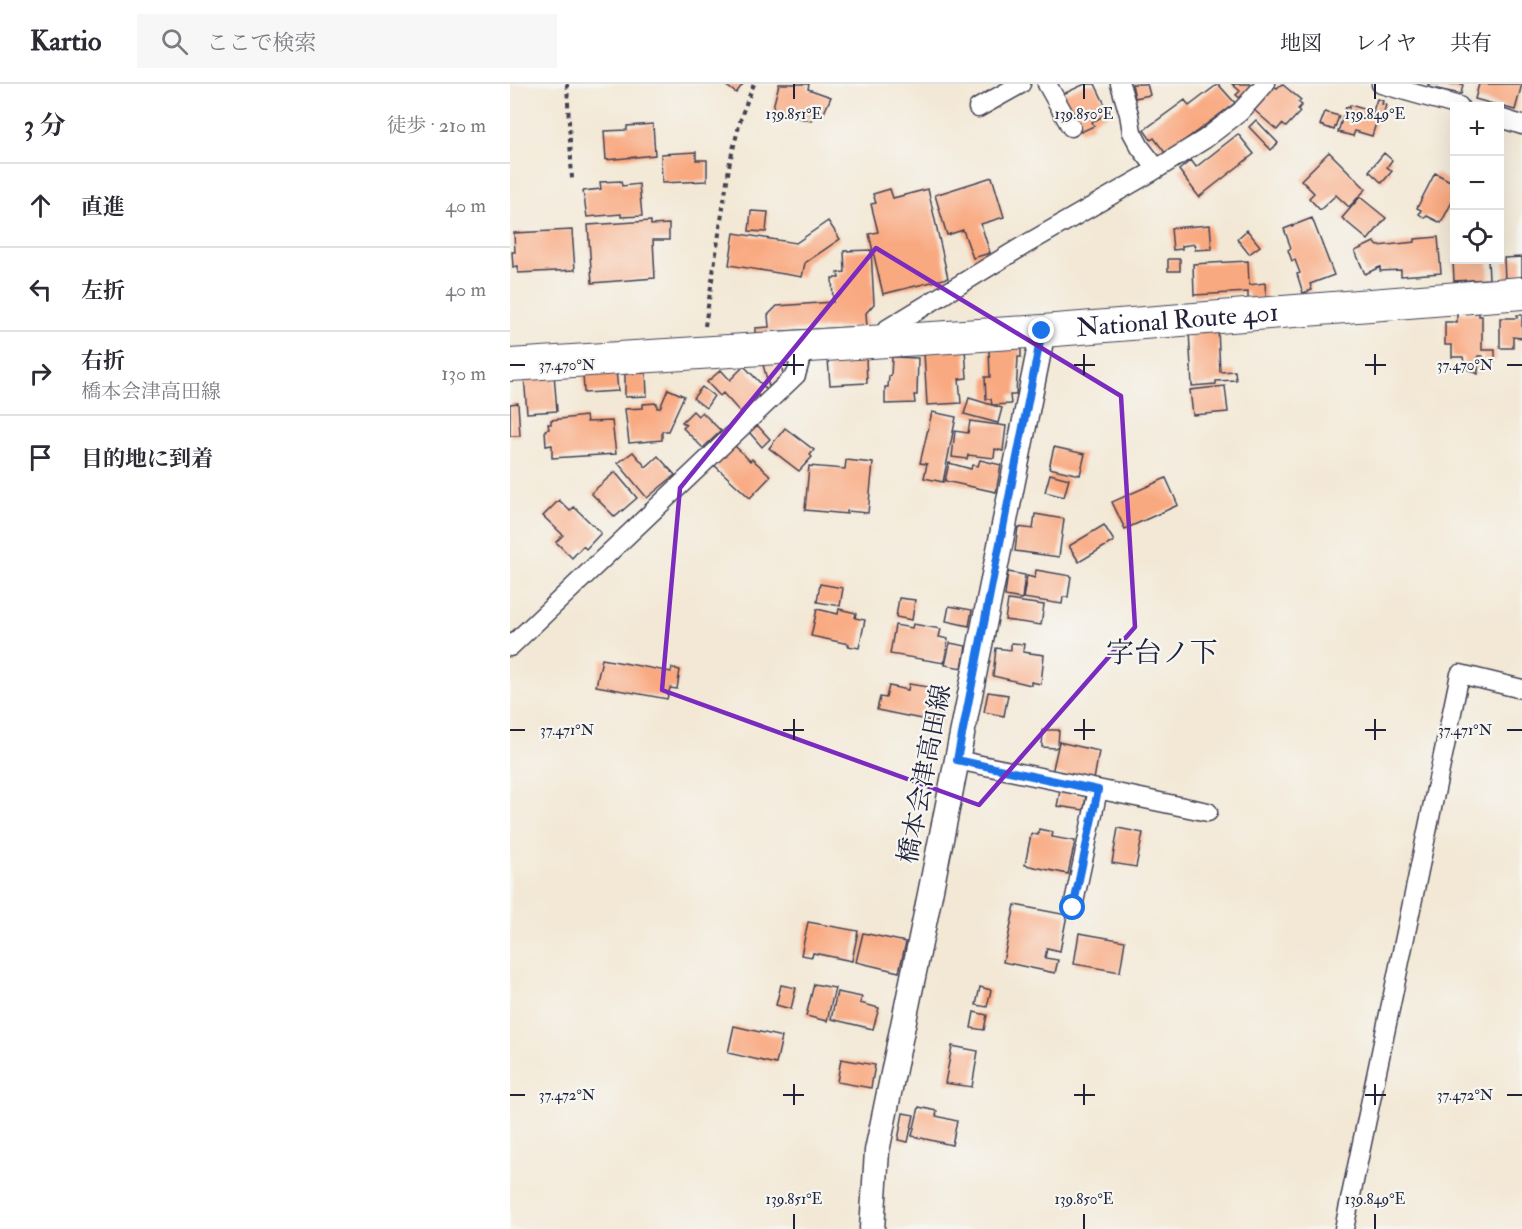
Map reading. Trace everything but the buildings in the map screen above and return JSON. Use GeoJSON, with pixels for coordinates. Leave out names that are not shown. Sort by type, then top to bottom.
{"type":"FeatureCollection","features":[{"type":"Feature","properties":{"kind":"highway","name":"National Route 401"},"geometry":{"type":"LineString","coordinates":[[510,366],[1042,331],[1522,293]]}},
{"type":"Feature","properties":{"kind":"main road","name":"橋本会津高田線"},"geometry":{"type":"LineString","coordinates":[[872,1229],[877,1151],[1042,331]]}},
{"type":"Feature","properties":{"kind":"street"},"geometry":{"type":"LineString","coordinates":[[978,108],[1021,84]]}},
{"type":"Feature","properties":{"kind":"street"},"geometry":{"type":"LineString","coordinates":[[1047,84],[1071,127]]}},
{"type":"Feature","properties":{"kind":"street"},"geometry":{"type":"LineString","coordinates":[[1120,84],[1132,132],[1157,169]]}},
{"type":"Feature","properties":{"kind":"street"},"geometry":{"type":"LineString","coordinates":[[882,340],[887,329],[1205,139],[1240,112],[1265,84]]}},
{"type":"Feature","properties":{"kind":"street"},"geometry":{"type":"LineString","coordinates":[[1382,84],[1450,103]]}},
{"type":"Feature","properties":{"kind":"street"},"geometry":{"type":"LineString","coordinates":[[1504,119],[1522,124]]}},
{"type":"Feature","properties":{"kind":"street"},"geometry":{"type":"LineString","coordinates":[[510,647],[796,375],[804,347]]}},
{"type":"Feature","properties":{"kind":"street"},"geometry":{"type":"LineString","coordinates":[[1344,1229],[1460,674],[1522,688]]}},
{"type":"Feature","properties":{"kind":"street"},"geometry":{"type":"LineString","coordinates":[[957,760],[1208,812]]}},
{"type":"Feature","properties":{"kind":"street"},"geometry":{"type":"LineString","coordinates":[[1073,908],[1098,790]]}},
{"type":"Feature","properties":{"kind":"path"},"geometry":{"type":"LineString","coordinates":[[567,84],[572,179]]}},
{"type":"Feature","properties":{"kind":"path"},"geometry":{"type":"LineString","coordinates":[[700,354],[730,161],[742,114],[754,84]]}},
{"type":"Feature","properties":{"kind":"highlighted area"},"geometry":{"type":"Polygon","coordinates":[[[876,248],[1121,396],[1135,627],[979,805],[662,690],[680,488],[876,248]]]}},
{"type":"Feature","properties":{"kind":"district","name":"字台ノ下"},"geometry":{"type":"Point","coordinates":[1162,653]}},
{"type":"Feature","properties":{"kind":"route"},"geometry":{"type":"LineString","coordinates":[[1042,331],[957,760],[1098,790],[1073,908]]}}]}
